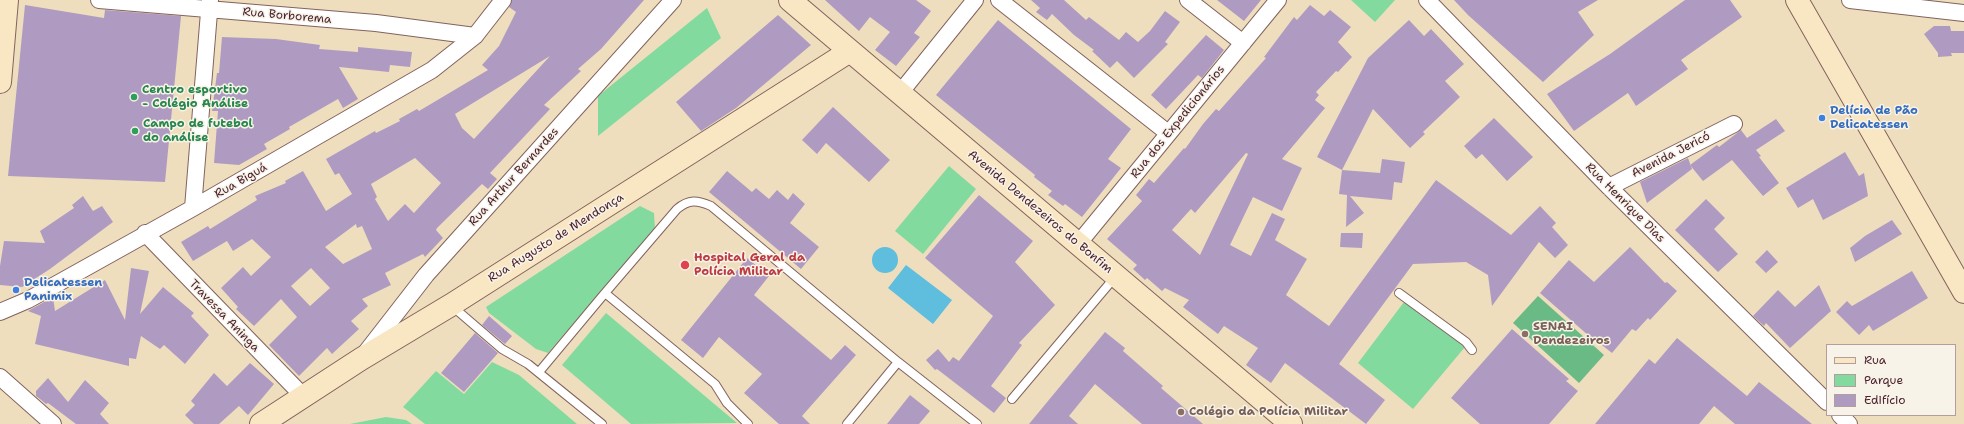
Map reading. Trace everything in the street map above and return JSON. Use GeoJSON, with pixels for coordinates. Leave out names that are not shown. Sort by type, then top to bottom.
{"type":"FeatureCollection","features":[{"type":"Feature","properties":{"kind":"main road"},"geometry":{"type":"LineString","coordinates":[[0,82],[7,0]]}},
{"type":"Feature","properties":{"kind":"main road","name":"Avenida Dendezeiros do Bonfim"},"geometry":{"type":"LineString","coordinates":[[790,0],[1291,424]]}},
{"type":"Feature","properties":{"kind":"main road"},"geometry":{"type":"LineString","coordinates":[[1797,0],[1963,288]]}},
{"type":"Feature","properties":{"kind":"main road","name":"Rua Augusto de Mendonça"},"geometry":{"type":"LineString","coordinates":[[262,424],[361,359],[451,305],[850,51]]}},
{"type":"Feature","properties":{"kind":"street","name":"Rua Borborema"},"geometry":{"type":"LineString","coordinates":[[99,0],[209,5],[376,23],[475,36]]}},
{"type":"Feature","properties":{"kind":"street","name":"Rua Arthur Bernardes"},"geometry":{"type":"LineString","coordinates":[[361,359],[426,274],[673,0]]}},
{"type":"Feature","properties":{"kind":"street"},"geometry":{"type":"LineString","coordinates":[[900,93],[975,0]]}},
{"type":"Feature","properties":{"kind":"street"},"geometry":{"type":"LineString","coordinates":[[999,0],[1168,133]]}},
{"type":"Feature","properties":{"kind":"street"},"geometry":{"type":"LineString","coordinates":[[1188,0],[1243,43]]}},
{"type":"Feature","properties":{"kind":"street","name":"Rua dos Expedicionários"},"geometry":{"type":"LineString","coordinates":[[1078,244],[1278,0]]}},
{"type":"Feature","properties":{"kind":"street","name":"Rua Henrique Dias"},"geometry":{"type":"LineString","coordinates":[[1427,0],[1609,187],[1826,401]]}},
{"type":"Feature","properties":{"kind":"street"},"geometry":{"type":"LineString","coordinates":[[1850,0],[1964,13]]}},
{"type":"Feature","properties":{"kind":"street","name":"Rua Biguá"},"geometry":{"type":"LineString","coordinates":[[0,312],[28,300],[145,233],[193,208],[438,66],[475,36],[502,1]]}},
{"type":"Feature","properties":{"kind":"street"},"geometry":{"type":"LineString","coordinates":[[193,208],[209,5]]}},
{"type":"Feature","properties":{"kind":"street","name":"Avenida Jericó"},"geometry":{"type":"LineString","coordinates":[[1609,187],[1734,124]]}},
{"type":"Feature","properties":{"kind":"street","name":"Travessa Aninga"},"geometry":{"type":"LineString","coordinates":[[145,233],[304,397]]}},
{"type":"Feature","properties":{"kind":"street"},"geometry":{"type":"LineString","coordinates":[[0,376],[53,424]]}},
{"type":"Feature","properties":{"kind":"street"},"geometry":{"type":"LineString","coordinates":[[1841,416],[1849,424]]}},
{"type":"Feature","properties":{"kind":"lane"},"geometry":{"type":"LineString","coordinates":[[538,372],[677,209],[691,201],[700,201],[711,206],[898,362],[977,424]]}},
{"type":"Feature","properties":{"kind":"lane"},"geometry":{"type":"LineString","coordinates":[[1012,399],[1116,276]]}},
{"type":"Feature","properties":{"kind":"lane"},"geometry":{"type":"LineString","coordinates":[[605,293],[715,384],[727,403],[748,424]]}},
{"type":"Feature","properties":{"kind":"lane"},"geometry":{"type":"LineString","coordinates":[[1399,293],[1466,342],[1472,350]]}},
{"type":"Feature","properties":{"kind":"lane"},"geometry":{"type":"LineString","coordinates":[[451,305],[502,348],[538,372],[602,424]]}},
{"type":"Feature","properties":{"kind":"lane"},"geometry":{"type":"LineString","coordinates":[[847,424],[898,362]]}},
{"type":"Feature","properties":{"kind":"green space"},"geometry":{"type":"Polygon","coordinates":[[[1351,0],[1395,0],[1375,22],[1351,0]]]}},
{"type":"Feature","properties":{"kind":"green space"},"geometry":{"type":"Polygon","coordinates":[[[707,8],[721,38],[598,136],[598,96],[707,8]]]}},
{"type":"Feature","properties":{"kind":"green space"},"geometry":{"type":"Polygon","coordinates":[[[949,166],[976,189],[923,254],[895,231],[949,166]]]}},
{"type":"Feature","properties":{"kind":"green space"},"geometry":{"type":"Polygon","coordinates":[[[640,206],[654,213],[655,229],[548,353],[536,349],[489,313],[486,307],[640,206]]]}},
{"type":"Feature","properties":{"kind":"green space"},"geometry":{"type":"Polygon","coordinates":[[[1538,296],[1604,355],[1579,383],[1513,323],[1538,296]]]}},
{"type":"Feature","properties":{"kind":"green space"},"geometry":{"type":"Polygon","coordinates":[[[1404,302],[1465,347],[1413,409],[1358,363],[1404,302]]]}},
{"type":"Feature","properties":{"kind":"green space"},"geometry":{"type":"Polygon","coordinates":[[[606,313],[737,423],[631,424],[562,365],[606,313]]]}},
{"type":"Feature","properties":{"kind":"green space"},"geometry":{"type":"Polygon","coordinates":[[[492,362],[519,375],[577,424],[425,424],[403,407],[436,371],[464,394],[492,362]]]}},
{"type":"Feature","properties":{"kind":"green space"},"geometry":{"type":"Polygon","coordinates":[[[386,417],[406,420],[412,424],[350,424],[386,417]]]}},
{"type":"Feature","properties":{"kind":"water"},"geometry":{"type":"Polygon","coordinates":[[[885,247],[894,251],[898,260],[894,269],[885,273],[876,269],[872,260],[876,251],[885,247]]]}},
{"type":"Feature","properties":{"kind":"water"},"geometry":{"type":"Polygon","coordinates":[[[906,265],[952,300],[933,324],[888,288],[906,265]]]}},
{"type":"Feature","properties":{"kind":"building"},"geometry":{"type":"Polygon","coordinates":[[[512,0],[644,0],[601,49],[578,69],[581,71],[544,105],[550,109],[490,173],[497,179],[488,189],[482,184],[437,228],[436,230],[443,238],[425,257],[423,254],[385,273],[391,285],[362,299],[368,306],[351,321],[359,329],[332,354],[327,348],[299,376],[269,345],[297,317],[281,299],[254,326],[236,309],[238,307],[221,288],[243,267],[251,276],[271,257],[252,239],[233,251],[227,241],[193,261],[181,242],[208,226],[210,229],[257,200],[255,196],[286,183],[285,181],[303,171],[326,211],[352,194],[339,173],[335,175],[326,159],[375,131],[376,133],[400,121],[399,119],[417,109],[419,111],[488,70],[482,65],[499,46],[516,12],[509,7],[512,0]],[[550,56],[455,114],[462,128],[474,139],[550,56]],[[415,158],[371,184],[377,197],[375,199],[388,221],[405,204],[414,213],[441,183],[415,158]],[[356,224],[325,247],[343,264],[372,249],[362,226],[357,228],[356,224]],[[311,268],[291,286],[310,306],[330,288],[311,268]]]}},
{"type":"Feature","properties":{"kind":"building"},"geometry":{"type":"Polygon","coordinates":[[[825,0],[916,0],[931,11],[914,33],[920,37],[896,66],[875,50],[890,32],[870,17],[859,31],[825,0]]]}},
{"type":"Feature","properties":{"kind":"building"},"geometry":{"type":"Polygon","coordinates":[[[1031,0],[1064,0],[1086,20],[1089,17],[1119,40],[1126,32],[1138,42],[1150,31],[1165,11],[1180,22],[1165,42],[1168,44],[1134,78],[1117,61],[1110,68],[1092,51],[1094,50],[1074,35],[1052,14],[1047,20],[1036,12],[1040,8],[1031,0]]]}},
{"type":"Feature","properties":{"kind":"building"},"geometry":{"type":"Polygon","coordinates":[[[1217,0],[1261,0],[1244,21],[1217,0]]]}},
{"type":"Feature","properties":{"kind":"building"},"geometry":{"type":"Polygon","coordinates":[[[1454,0],[1598,0],[1578,12],[1594,35],[1543,82],[1468,15],[1454,0]]]}},
{"type":"Feature","properties":{"kind":"building"},"geometry":{"type":"Polygon","coordinates":[[[1685,0],[1730,0],[1742,17],[1681,60],[1688,69],[1636,106],[1628,93],[1574,131],[1547,94],[1610,54],[1685,0]]]}},
{"type":"Feature","properties":{"kind":"building"},"geometry":{"type":"Polygon","coordinates":[[[25,5],[104,18],[105,10],[181,16],[165,182],[8,176],[25,5]]]}},
{"type":"Feature","properties":{"kind":"building"},"geometry":{"type":"Polygon","coordinates":[[[1310,5],[1324,16],[1330,10],[1351,27],[1338,42],[1352,57],[1316,92],[1319,95],[1315,100],[1325,108],[1282,159],[1302,168],[1282,211],[1253,197],[1230,245],[1251,256],[1272,213],[1285,219],[1275,240],[1307,259],[1286,295],[1329,326],[1436,180],[1511,235],[1540,206],[1556,223],[1552,227],[1568,245],[1555,258],[1539,242],[1492,306],[1488,275],[1466,262],[1413,264],[1339,364],[1385,400],[1366,424],[1285,363],[1271,383],[1257,373],[1246,365],[1258,348],[1224,326],[1218,334],[1183,307],[1189,300],[1165,288],[1162,291],[1147,278],[1145,280],[1133,269],[1137,265],[1107,239],[1142,201],[1136,195],[1149,179],[1154,183],[1184,148],[1185,149],[1216,109],[1219,111],[1266,58],[1264,57],[1294,17],[1297,20],[1310,5]],[[1246,153],[1195,213],[1191,209],[1172,230],[1200,255],[1248,154],[1246,153]]]}},
{"type":"Feature","properties":{"kind":"building"},"geometry":{"type":"Polygon","coordinates":[[[778,15],[811,45],[736,108],[701,131],[676,102],[778,15]]]}},
{"type":"Feature","properties":{"kind":"building"},"geometry":{"type":"Polygon","coordinates":[[[998,20],[1131,129],[1108,159],[1121,168],[1082,217],[1065,204],[1063,206],[1048,195],[1052,191],[1034,177],[1035,175],[936,95],[998,20]]]}},
{"type":"Feature","properties":{"kind":"building"},"geometry":{"type":"Polygon","coordinates":[[[1409,20],[1424,36],[1431,29],[1464,64],[1445,81],[1460,97],[1423,132],[1425,134],[1410,148],[1373,109],[1342,170],[1317,157],[1368,58],[1409,20]]]}},
{"type":"Feature","properties":{"kind":"building"},"geometry":{"type":"Polygon","coordinates":[[[1934,26],[1950,26],[1951,31],[1964,31],[1964,53],[1951,53],[1952,56],[1938,57],[1938,53],[1924,34],[1934,26]]]}},
{"type":"Feature","properties":{"kind":"building"},"geometry":{"type":"Polygon","coordinates":[[[1206,35],[1224,50],[1202,78],[1198,75],[1166,109],[1151,95],[1206,35]]]}},
{"type":"Feature","properties":{"kind":"building"},"geometry":{"type":"Polygon","coordinates":[[[222,37],[276,39],[320,45],[319,49],[358,52],[358,47],[412,52],[410,67],[390,65],[389,72],[339,67],[358,99],[343,108],[338,99],[289,127],[290,129],[264,144],[267,149],[239,165],[214,163],[218,111],[212,111],[217,73],[219,73],[222,37]]]}},
{"type":"Feature","properties":{"kind":"building"},"geometry":{"type":"Polygon","coordinates":[[[833,107],[890,160],[869,182],[826,143],[817,154],[802,140],[833,107]]]}},
{"type":"Feature","properties":{"kind":"building"},"geometry":{"type":"Polygon","coordinates":[[[1494,118],[1533,157],[1507,181],[1482,154],[1476,159],[1464,146],[1494,118]]]}},
{"type":"Feature","properties":{"kind":"building"},"geometry":{"type":"Polygon","coordinates":[[[1776,119],[1785,131],[1756,150],[1761,156],[1759,157],[1779,183],[1763,196],[1732,160],[1703,181],[1690,165],[1717,145],[1719,147],[1741,130],[1747,138],[1776,119]]]}},
{"type":"Feature","properties":{"kind":"building"},"geometry":{"type":"Polygon","coordinates":[[[1845,152],[1859,176],[1864,173],[1868,196],[1823,220],[1813,199],[1798,208],[1786,188],[1845,152]]]}},
{"type":"Feature","properties":{"kind":"building"},"geometry":{"type":"Polygon","coordinates":[[[1688,158],[1692,169],[1647,203],[1640,182],[1688,158]]]}},
{"type":"Feature","properties":{"kind":"building"},"geometry":{"type":"Polygon","coordinates":[[[1382,159],[1405,162],[1402,183],[1394,182],[1392,200],[1350,196],[1364,213],[1346,227],[1347,195],[1339,194],[1342,170],[1380,173],[1382,159]]]}},
{"type":"Feature","properties":{"kind":"building"},"geometry":{"type":"Polygon","coordinates":[[[727,171],[752,192],[756,188],[769,199],[777,190],[788,200],[793,193],[805,204],[790,223],[819,247],[801,269],[709,192],[727,171]]]}},
{"type":"Feature","properties":{"kind":"building"},"geometry":{"type":"Polygon","coordinates":[[[979,195],[1033,241],[1015,262],[1055,305],[1019,343],[1022,345],[991,386],[1006,398],[994,413],[937,369],[935,370],[926,360],[938,349],[949,362],[953,357],[959,361],[993,316],[925,258],[979,195]]]}},
{"type":"Feature","properties":{"kind":"building"},"geometry":{"type":"Polygon","coordinates":[[[83,196],[93,211],[102,206],[113,222],[50,269],[22,287],[0,285],[0,266],[4,241],[45,243],[40,231],[74,208],[72,205],[83,196]]]}},
{"type":"Feature","properties":{"kind":"building"},"geometry":{"type":"Polygon","coordinates":[[[1706,199],[1725,218],[1714,229],[1738,254],[1718,272],[1675,230],[1706,199]]]}},
{"type":"Feature","properties":{"kind":"building"},"geometry":{"type":"Polygon","coordinates":[[[1892,220],[1902,234],[1855,262],[1850,248],[1865,236],[1892,220]]]}},
{"type":"Feature","properties":{"kind":"building"},"geometry":{"type":"Polygon","coordinates":[[[1341,233],[1363,233],[1362,248],[1340,247],[1341,233]]]}},
{"type":"Feature","properties":{"kind":"building"},"geometry":{"type":"Polygon","coordinates":[[[1630,247],[1665,283],[1667,282],[1677,291],[1650,320],[1648,318],[1636,331],[1632,329],[1612,353],[1598,342],[1597,343],[1540,293],[1569,260],[1594,282],[1630,247]]]}},
{"type":"Feature","properties":{"kind":"building"},"geometry":{"type":"Polygon","coordinates":[[[1767,250],[1778,262],[1766,273],[1755,262],[1767,250]]]}},
{"type":"Feature","properties":{"kind":"building"},"geometry":{"type":"Polygon","coordinates":[[[747,258],[769,276],[754,295],[831,360],[845,345],[856,355],[802,416],[810,424],[779,424],[744,393],[762,374],[719,337],[703,358],[681,340],[747,258]]]}},
{"type":"Feature","properties":{"kind":"building"},"geometry":{"type":"Polygon","coordinates":[[[131,268],[149,271],[140,314],[163,287],[194,313],[191,316],[209,335],[185,364],[164,345],[160,349],[141,336],[136,359],[129,358],[129,366],[35,344],[41,316],[28,311],[53,297],[55,311],[105,280],[125,320],[131,268]]]}},
{"type":"Feature","properties":{"kind":"building"},"geometry":{"type":"Polygon","coordinates":[[[1912,271],[1928,298],[1873,331],[1869,325],[1859,335],[1836,312],[1847,301],[1852,306],[1912,271]]]}},
{"type":"Feature","properties":{"kind":"building"},"geometry":{"type":"Polygon","coordinates":[[[1819,285],[1831,311],[1790,348],[1766,323],[1764,326],[1753,316],[1778,290],[1795,307],[1819,285]]]}},
{"type":"Feature","properties":{"kind":"building"},"geometry":{"type":"Polygon","coordinates":[[[489,316],[512,336],[505,344],[482,325],[489,316]]]}},
{"type":"Feature","properties":{"kind":"building"},"geometry":{"type":"Polygon","coordinates":[[[1512,329],[1569,379],[1566,381],[1578,391],[1549,424],[1480,424],[1451,398],[1512,329]]]}},
{"type":"Feature","properties":{"kind":"building"},"geometry":{"type":"Polygon","coordinates":[[[1105,332],[1125,348],[1123,351],[1163,386],[1161,388],[1203,424],[1142,424],[1095,384],[1069,416],[1078,424],[1029,424],[1105,332]]]}},
{"type":"Feature","properties":{"kind":"building"},"geometry":{"type":"Polygon","coordinates":[[[475,333],[498,353],[464,392],[441,373],[475,333]]]}},
{"type":"Feature","properties":{"kind":"building"},"geometry":{"type":"Polygon","coordinates":[[[1677,338],[1747,396],[1759,382],[1812,424],[1735,424],[1714,406],[1699,424],[1595,424],[1649,359],[1655,364],[1677,338]]]}},
{"type":"Feature","properties":{"kind":"building"},"geometry":{"type":"Polygon","coordinates":[[[250,363],[274,384],[248,415],[239,406],[219,424],[194,424],[185,415],[195,405],[191,401],[214,373],[227,386],[250,363]]]}},
{"type":"Feature","properties":{"kind":"building"},"geometry":{"type":"Polygon","coordinates":[[[48,378],[68,402],[85,380],[109,403],[100,414],[109,424],[76,424],[48,403],[46,404],[36,396],[36,391],[48,378]]]}},
{"type":"Feature","properties":{"kind":"building"},"geometry":{"type":"Polygon","coordinates":[[[910,395],[930,411],[919,424],[887,424],[910,395]]]}},
{"type":"Feature","properties":{"kind":"place","name":"Centro esportivo - Colégio Análise"},"geometry":{"type":"Point","coordinates":[134,97]}},
{"type":"Feature","properties":{"kind":"place","name":"Delícia de Pão Delicatessen"},"geometry":{"type":"Point","coordinates":[1822,118]}},
{"type":"Feature","properties":{"kind":"place","name":"Campo de futebol do análise"},"geometry":{"type":"Point","coordinates":[135,131]}},
{"type":"Feature","properties":{"kind":"place","name":"Hospital Geral da Polícia Militar"},"geometry":{"type":"Point","coordinates":[685,265]}},
{"type":"Feature","properties":{"kind":"place","name":"Delicatessen Panimix"},"geometry":{"type":"Point","coordinates":[16,290]}},
{"type":"Feature","properties":{"kind":"place","name":"SENAI Dendezeiros"},"geometry":{"type":"Point","coordinates":[1525,334]}},
{"type":"Feature","properties":{"kind":"place","name":"Colégio da Polícia Militar"},"geometry":{"type":"Point","coordinates":[1181,412]}}]}
